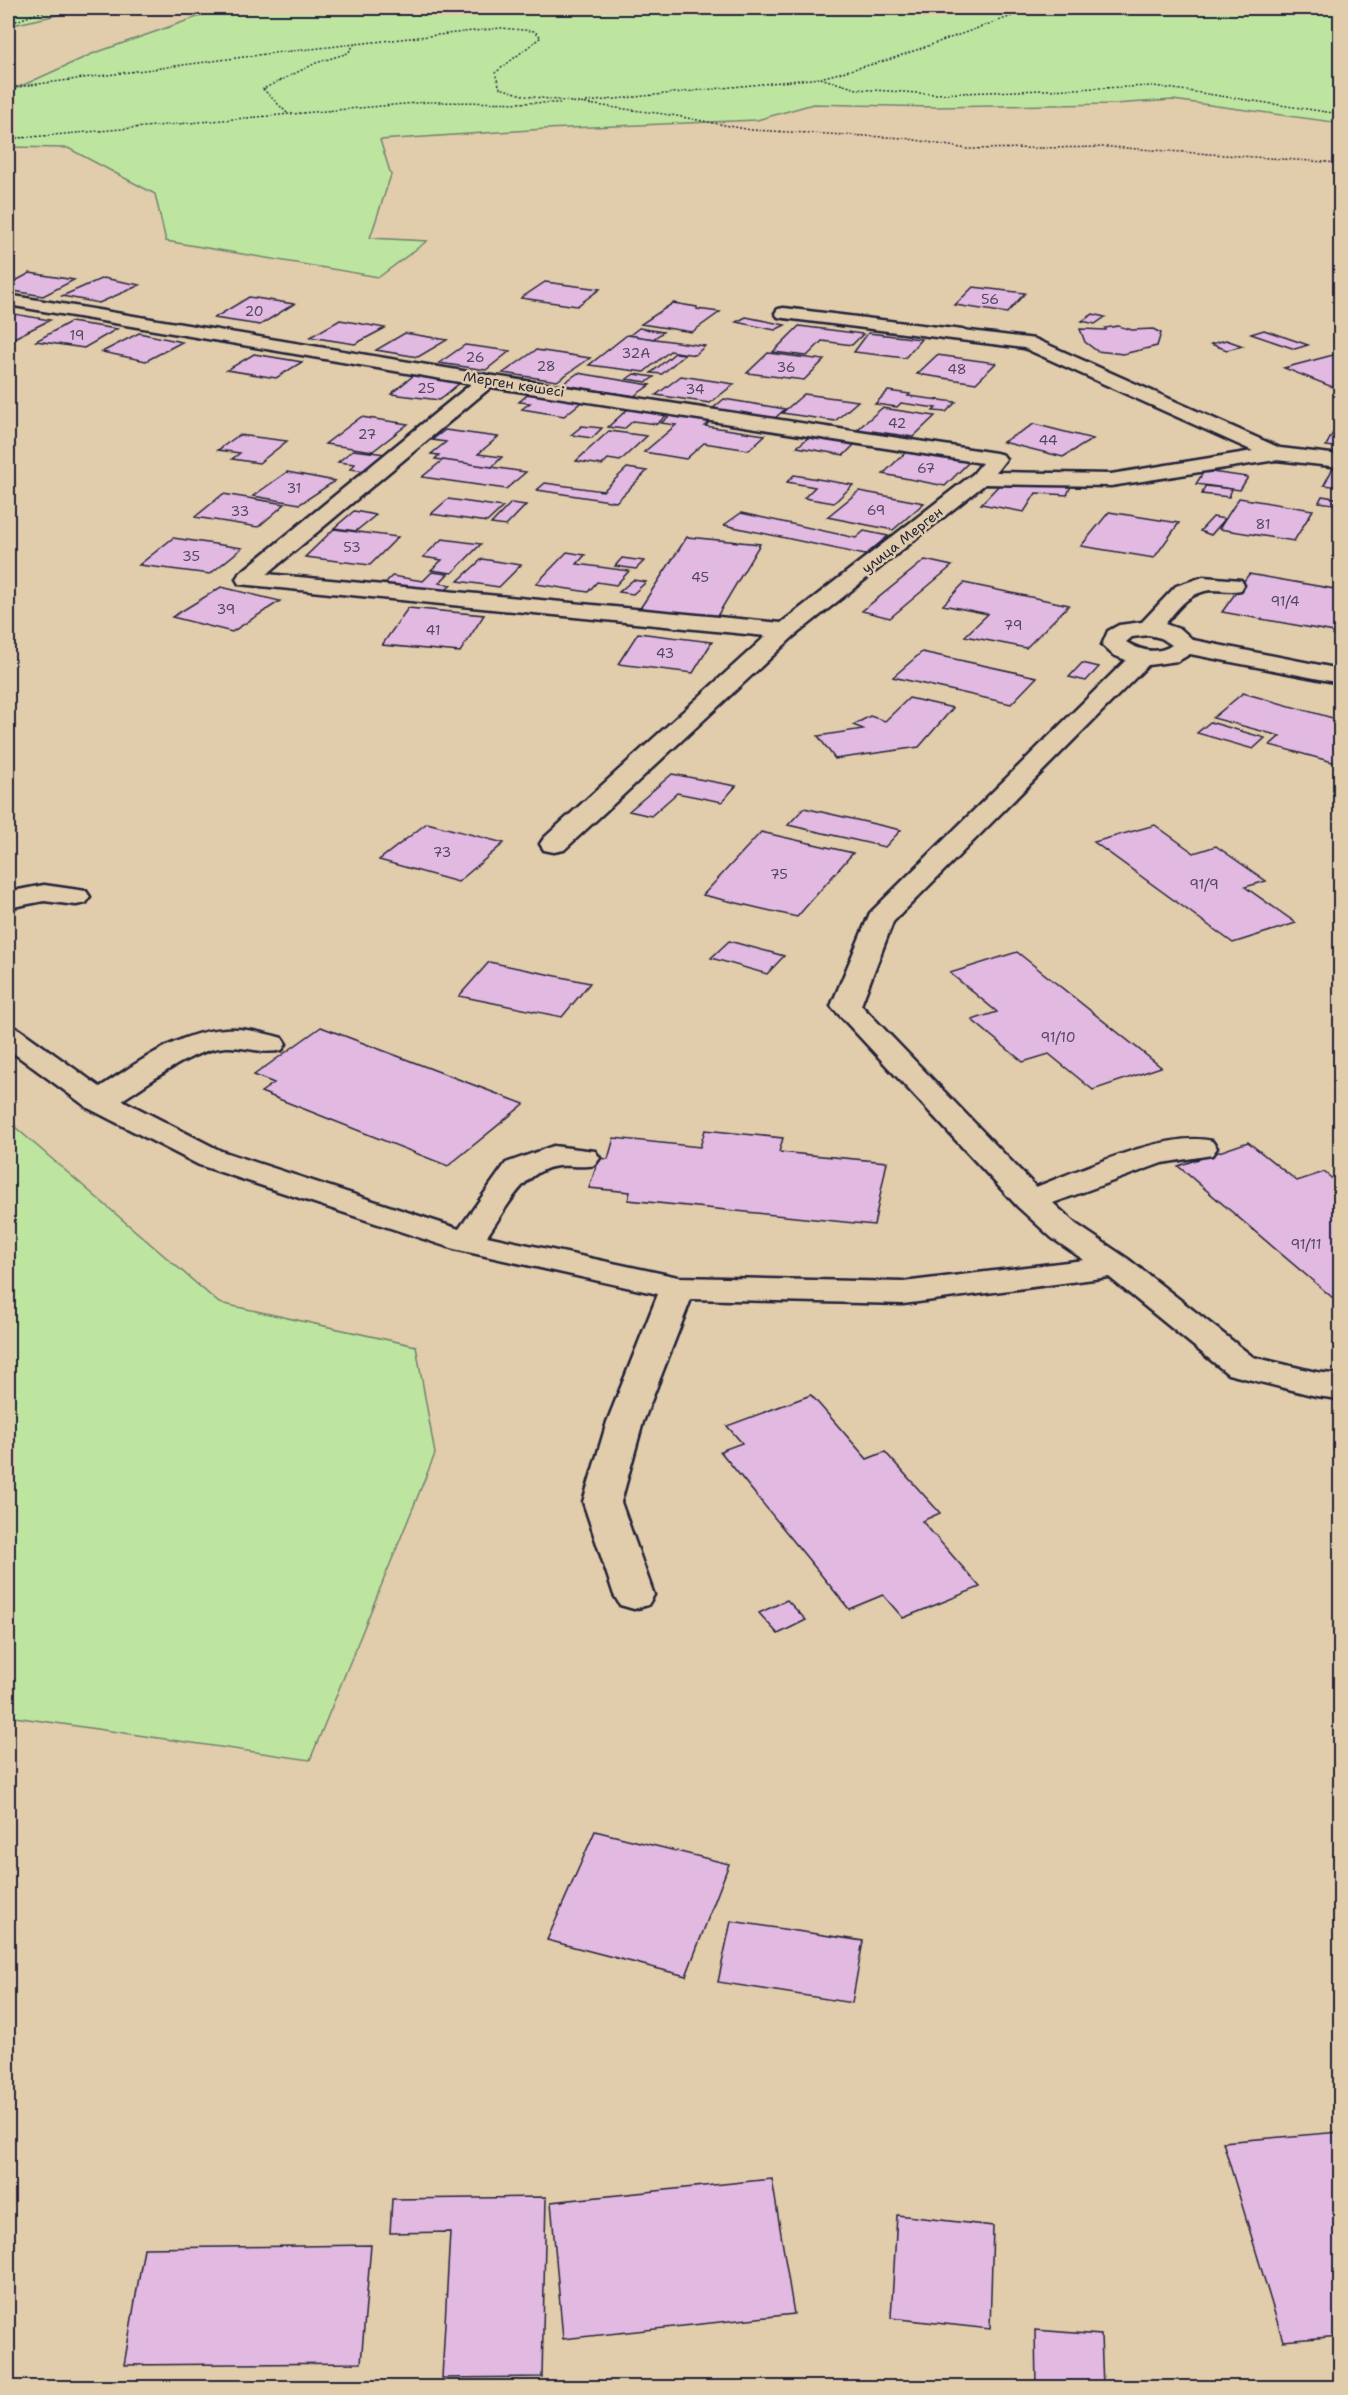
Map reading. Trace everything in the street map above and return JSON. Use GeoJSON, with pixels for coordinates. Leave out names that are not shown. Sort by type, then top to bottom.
{"type":"FeatureCollection","features":[{"type":"Feature","properties":{"kind":"street","name":"Мерген көшесі"},"geometry":{"type":"LineString","coordinates":[[8,300],[487,381],[996,459],[980,478]]}},
{"type":"Feature","properties":{"kind":"street"},"geometry":{"type":"LineString","coordinates":[[784,313],[1028,343],[1276,454]]}},
{"type":"Feature","properties":{"kind":"street"},"geometry":{"type":"LineString","coordinates":[[487,381],[247,579],[786,631]]}},
{"type":"Feature","properties":{"kind":"street"},"geometry":{"type":"LineString","coordinates":[[980,478],[1111,480],[1276,454],[1341,461]]}},
{"type":"Feature","properties":{"kind":"street","name":"улица Мерген"},"geometry":{"type":"LineString","coordinates":[[554,844],[786,631],[980,478]]}},
{"type":"Feature","properties":{"kind":"street"},"geometry":{"type":"LineString","coordinates":[[1149,628],[1178,594],[1190,586],[1213,582],[1233,585]]}},
{"type":"Feature","properties":{"kind":"street"},"geometry":{"type":"LineString","coordinates":[[1185,646],[1178,654],[1163,658],[1142,657],[1114,645],[1116,636],[1127,630],[1149,628],[1166,631],[1180,638],[1185,646],[1341,676]]}},
{"type":"Feature","properties":{"kind":"street"},"geometry":{"type":"LineString","coordinates":[[1142,657],[880,919],[846,1006],[1030,1200],[1064,1231],[1116,1266],[1240,1366],[1316,1384],[1341,1387]]}},
{"type":"Feature","properties":{"kind":"street"},"geometry":{"type":"LineString","coordinates":[[8,900],[44,893],[76,897]]}},
{"type":"Feature","properties":{"kind":"street"},"geometry":{"type":"LineString","coordinates":[[8,1035],[99,1101],[210,1158],[466,1242],[678,1288],[903,1293],[1116,1266]]}},
{"type":"Feature","properties":{"kind":"street"},"geometry":{"type":"LineString","coordinates":[[99,1101],[182,1051],[212,1040],[241,1038],[271,1044]]}},
{"type":"Feature","properties":{"kind":"street"},"geometry":{"type":"LineString","coordinates":[[1030,1200],[1156,1154],[1201,1148]]}},
{"type":"Feature","properties":{"kind":"street"},"geometry":{"type":"LineString","coordinates":[[466,1242],[518,1170],[553,1156],[584,1158]]}},
{"type":"Feature","properties":{"kind":"street"},"geometry":{"type":"LineString","coordinates":[[634,1595],[602,1502],[625,1422],[678,1288]]}},
{"type":"Feature","properties":{"kind":"path"},"geometry":{"type":"LineString","coordinates":[[31,8],[38,13]]}},
{"type":"Feature","properties":{"kind":"path"},"geometry":{"type":"LineString","coordinates":[[8,24],[38,13],[62,8]]}},
{"type":"Feature","properties":{"kind":"path"},"geometry":{"type":"LineString","coordinates":[[8,139],[427,102],[577,103],[820,78],[888,60],[1015,15],[1042,8]]}},
{"type":"Feature","properties":{"kind":"path"},"geometry":{"type":"LineString","coordinates":[[8,88],[354,44],[501,28],[534,31],[541,37],[495,73],[500,88],[526,96],[672,115],[751,130],[804,130],[904,138],[967,149],[1110,147],[1341,163]]}},
{"type":"Feature","properties":{"kind":"path"},"geometry":{"type":"LineString","coordinates":[[288,113],[263,89],[316,63],[348,53],[354,44]]}},
{"type":"Feature","properties":{"kind":"path"},"geometry":{"type":"LineString","coordinates":[[820,78],[857,89],[934,94],[1154,87],[1341,114]]}},
{"type":"Feature","properties":{"kind":"green space"},"geometry":{"type":"Polygon","coordinates":[[[8,8],[105,8],[75,11],[8,26],[8,8]]]}},
{"type":"Feature","properties":{"kind":"green space"},"geometry":{"type":"Polygon","coordinates":[[[223,8],[1340,8],[1340,123],[1173,100],[1113,104],[934,107],[813,104],[757,120],[545,129],[380,140],[391,175],[370,238],[427,241],[379,277],[166,241],[155,194],[68,148],[8,147],[8,92],[92,54],[223,8]]]}},
{"type":"Feature","properties":{"kind":"green space"},"geometry":{"type":"Polygon","coordinates":[[[8,1121],[219,1303],[416,1346],[435,1454],[310,1760],[8,1716],[8,1121]]]}},
{"type":"Feature","properties":{"kind":"building"},"geometry":{"type":"Polygon","coordinates":[[[30,273],[74,280],[43,296],[8,290],[8,285],[30,273]]]}},
{"type":"Feature","properties":{"kind":"building"},"geometry":{"type":"Polygon","coordinates":[[[103,278],[140,285],[99,303],[62,296],[103,278]]]}},
{"type":"Feature","properties":{"kind":"building"},"geometry":{"type":"Polygon","coordinates":[[[545,282],[600,289],[577,306],[521,298],[545,282]]]}},
{"type":"Feature","properties":{"kind":"building"},"geometry":{"type":"Polygon","coordinates":[[[973,287],[1025,293],[1007,313],[955,305],[973,287]]]}},
{"type":"Feature","properties":{"kind":"building"},"geometry":{"type":"Polygon","coordinates":[[[249,297],[294,304],[260,325],[214,318],[249,297]]]}},
{"type":"Feature","properties":{"kind":"building"},"geometry":{"type":"Polygon","coordinates":[[[673,303],[720,312],[692,332],[641,324],[673,303]]]}},
{"type":"Feature","properties":{"kind":"building"},"geometry":{"type":"Polygon","coordinates":[[[8,313],[50,320],[8,341],[8,313]]]}},
{"type":"Feature","properties":{"kind":"building"},"geometry":{"type":"Polygon","coordinates":[[[1093,314],[1105,317],[1095,324],[1082,321],[1093,314]]]}},
{"type":"Feature","properties":{"kind":"building"},"geometry":{"type":"Polygon","coordinates":[[[746,317],[785,325],[775,330],[736,322],[746,317]]]}},
{"type":"Feature","properties":{"kind":"building"},"geometry":{"type":"Polygon","coordinates":[[[340,320],[385,328],[355,344],[310,337],[340,320]]]}},
{"type":"Feature","properties":{"kind":"building"},"geometry":{"type":"Polygon","coordinates":[[[70,322],[117,329],[84,348],[36,341],[70,322]]]}},
{"type":"Feature","properties":{"kind":"building"},"geometry":{"type":"Polygon","coordinates":[[[799,326],[863,334],[852,345],[822,341],[807,356],[773,352],[799,326]]]}},
{"type":"Feature","properties":{"kind":"building"},"geometry":{"type":"Polygon","coordinates":[[[1118,326],[1132,330],[1153,329],[1161,333],[1157,346],[1123,354],[1097,351],[1085,342],[1080,329],[1106,330],[1105,328],[1118,326]]]}},
{"type":"Feature","properties":{"kind":"building"},"geometry":{"type":"Polygon","coordinates":[[[639,328],[663,332],[653,339],[630,335],[639,328]]]}},
{"type":"Feature","properties":{"kind":"building"},"geometry":{"type":"Polygon","coordinates":[[[1264,330],[1308,345],[1295,349],[1251,334],[1264,330]]]}},
{"type":"Feature","properties":{"kind":"building"},"geometry":{"type":"Polygon","coordinates":[[[139,333],[182,342],[146,361],[102,352],[139,333]]]}},
{"type":"Feature","properties":{"kind":"building"},"geometry":{"type":"Polygon","coordinates":[[[405,333],[447,340],[418,357],[376,350],[405,333]]]}},
{"type":"Feature","properties":{"kind":"building"},"geometry":{"type":"Polygon","coordinates":[[[868,333],[921,339],[905,358],[854,352],[868,333]]]}},
{"type":"Feature","properties":{"kind":"building"},"geometry":{"type":"Polygon","coordinates":[[[627,335],[705,346],[695,355],[670,351],[644,372],[589,365],[627,335]]]}},
{"type":"Feature","properties":{"kind":"building"},"geometry":{"type":"Polygon","coordinates":[[[1226,340],[1243,346],[1227,350],[1211,344],[1226,340]]]}},
{"type":"Feature","properties":{"kind":"building"},"geometry":{"type":"Polygon","coordinates":[[[465,345],[510,351],[486,370],[439,363],[465,345]]]}},
{"type":"Feature","properties":{"kind":"building"},"geometry":{"type":"Polygon","coordinates":[[[536,350],[590,358],[557,381],[503,373],[536,350]]]}},
{"type":"Feature","properties":{"kind":"building"},"geometry":{"type":"Polygon","coordinates":[[[675,353],[685,354],[662,374],[651,373],[675,353]]]}},
{"type":"Feature","properties":{"kind":"building"},"geometry":{"type":"Polygon","coordinates":[[[768,353],[824,360],[804,380],[747,373],[768,353]]]}},
{"type":"Feature","properties":{"kind":"building"},"geometry":{"type":"Polygon","coordinates":[[[254,354],[302,362],[276,378],[227,370],[254,354]]]}},
{"type":"Feature","properties":{"kind":"building"},"geometry":{"type":"Polygon","coordinates":[[[937,355],[996,363],[976,383],[917,374],[937,355]]]}},
{"type":"Feature","properties":{"kind":"building"},"geometry":{"type":"Polygon","coordinates":[[[1333,355],[1340,357],[1340,390],[1284,368],[1333,355]]]}},
{"type":"Feature","properties":{"kind":"building"},"geometry":{"type":"Polygon","coordinates":[[[578,373],[650,385],[634,396],[561,385],[578,373]]]}},
{"type":"Feature","properties":{"kind":"building"},"geometry":{"type":"Polygon","coordinates":[[[634,374],[654,377],[647,382],[627,379],[634,374]]]}},
{"type":"Feature","properties":{"kind":"building"},"geometry":{"type":"Polygon","coordinates":[[[414,375],[461,382],[439,400],[391,394],[414,375]]]}},
{"type":"Feature","properties":{"kind":"building"},"geometry":{"type":"Polygon","coordinates":[[[681,376],[734,384],[710,403],[656,395],[681,376]]]}},
{"type":"Feature","properties":{"kind":"building"},"geometry":{"type":"Polygon","coordinates":[[[888,391],[956,402],[946,412],[933,411],[936,408],[901,403],[897,407],[875,404],[888,391]]]}},
{"type":"Feature","properties":{"kind":"building"},"geometry":{"type":"Polygon","coordinates":[[[531,392],[584,400],[564,416],[522,409],[530,403],[519,402],[531,392]]]}},
{"type":"Feature","properties":{"kind":"building"},"geometry":{"type":"Polygon","coordinates":[[[804,394],[858,401],[835,421],[782,413],[804,394]]]}},
{"type":"Feature","properties":{"kind":"building"},"geometry":{"type":"Polygon","coordinates":[[[724,399],[785,409],[774,419],[712,409],[724,399]]]}},
{"type":"Feature","properties":{"kind":"building"},"geometry":{"type":"Polygon","coordinates":[[[630,407],[670,412],[657,424],[633,421],[624,429],[608,427],[630,407]]]}},
{"type":"Feature","properties":{"kind":"building"},"geometry":{"type":"Polygon","coordinates":[[[882,408],[935,416],[913,437],[858,429],[882,408]]]}},
{"type":"Feature","properties":{"kind":"building"},"geometry":{"type":"Polygon","coordinates":[[[673,413],[713,419],[705,426],[765,435],[749,450],[704,443],[686,459],[644,452],[676,425],[661,423],[673,413]]]}},
{"type":"Feature","properties":{"kind":"building"},"geometry":{"type":"Polygon","coordinates":[[[361,417],[408,424],[373,451],[325,444],[361,417]]]}},
{"type":"Feature","properties":{"kind":"building"},"geometry":{"type":"Polygon","coordinates":[[[1034,424],[1093,439],[1063,457],[1003,442],[1034,424]]]}},
{"type":"Feature","properties":{"kind":"building"},"geometry":{"type":"Polygon","coordinates":[[[582,426],[602,428],[592,438],[571,435],[582,426]]]}},
{"type":"Feature","properties":{"kind":"building"},"geometry":{"type":"Polygon","coordinates":[[[1336,427],[1340,427],[1340,448],[1326,446],[1336,427]]]}},
{"type":"Feature","properties":{"kind":"building"},"geometry":{"type":"Polygon","coordinates":[[[445,430],[498,437],[478,454],[502,457],[492,467],[435,459],[439,455],[431,454],[446,442],[432,440],[445,430]]]}},
{"type":"Feature","properties":{"kind":"building"},"geometry":{"type":"Polygon","coordinates":[[[609,431],[647,436],[620,461],[608,459],[602,465],[576,461],[609,431]]]}},
{"type":"Feature","properties":{"kind":"building"},"geometry":{"type":"Polygon","coordinates":[[[239,435],[287,441],[259,463],[232,459],[240,453],[218,450],[239,435]]]}},
{"type":"Feature","properties":{"kind":"building"},"geometry":{"type":"Polygon","coordinates":[[[809,437],[855,444],[844,455],[797,447],[809,437]]]}},
{"type":"Feature","properties":{"kind":"building"},"geometry":{"type":"Polygon","coordinates":[[[353,450],[386,454],[366,471],[350,469],[355,464],[338,462],[353,450]]]}},
{"type":"Feature","properties":{"kind":"building"},"geometry":{"type":"Polygon","coordinates":[[[907,451],[970,461],[945,486],[883,474],[907,451]]]}},
{"type":"Feature","properties":{"kind":"building"},"geometry":{"type":"Polygon","coordinates":[[[443,460],[526,472],[506,489],[422,477],[443,460]]]}},
{"type":"Feature","properties":{"kind":"building"},"geometry":{"type":"Polygon","coordinates":[[[627,468],[647,471],[616,502],[537,490],[545,483],[603,491],[627,468]]]}},
{"type":"Feature","properties":{"kind":"building"},"geometry":{"type":"Polygon","coordinates":[[[1333,468],[1340,469],[1340,487],[1324,485],[1333,468]]]}},
{"type":"Feature","properties":{"kind":"building"},"geometry":{"type":"Polygon","coordinates":[[[1204,471],[1248,477],[1240,490],[1196,484],[1204,471]]]}},
{"type":"Feature","properties":{"kind":"building"},"geometry":{"type":"Polygon","coordinates":[[[287,472],[335,481],[300,504],[253,496],[287,472]]]}},
{"type":"Feature","properties":{"kind":"building"},"geometry":{"type":"Polygon","coordinates":[[[794,475],[853,485],[834,503],[804,498],[815,487],[787,482],[794,475]]]}},
{"type":"Feature","properties":{"kind":"building"},"geometry":{"type":"Polygon","coordinates":[[[1001,483],[1071,486],[1067,495],[1036,493],[1024,512],[981,504],[1001,483]]]}},
{"type":"Feature","properties":{"kind":"building"},"geometry":{"type":"Polygon","coordinates":[[[1205,486],[1232,489],[1229,497],[1202,494],[1205,486]]]}},
{"type":"Feature","properties":{"kind":"building"},"geometry":{"type":"Polygon","coordinates":[[[859,491],[924,503],[893,530],[827,517],[859,491]]]}},
{"type":"Feature","properties":{"kind":"building"},"geometry":{"type":"Polygon","coordinates":[[[223,494],[285,504],[258,527],[195,517],[223,494]]]}},
{"type":"Feature","properties":{"kind":"building"},"geometry":{"type":"Polygon","coordinates":[[[1322,496],[1340,499],[1340,505],[1319,502],[1322,496]]]}},
{"type":"Feature","properties":{"kind":"building"},"geometry":{"type":"Polygon","coordinates":[[[1239,498],[1313,510],[1294,541],[1219,529],[1239,498]]]}},
{"type":"Feature","properties":{"kind":"building"},"geometry":{"type":"Polygon","coordinates":[[[448,499],[503,507],[487,522],[431,514],[448,499]]]}},
{"type":"Feature","properties":{"kind":"building"},"geometry":{"type":"Polygon","coordinates":[[[511,503],[526,505],[506,526],[491,524],[511,503]]]}},
{"type":"Feature","properties":{"kind":"building"},"geometry":{"type":"Polygon","coordinates":[[[354,511],[376,515],[356,531],[334,528],[354,511]]]}},
{"type":"Feature","properties":{"kind":"building"},"geometry":{"type":"Polygon","coordinates":[[[1109,512],[1179,523],[1154,558],[1081,546],[1109,512]]]}},
{"type":"Feature","properties":{"kind":"building"},"geometry":{"type":"Polygon","coordinates":[[[741,513],[856,538],[864,531],[888,536],[865,555],[724,525],[741,513]]]}},
{"type":"Feature","properties":{"kind":"building"},"geometry":{"type":"Polygon","coordinates":[[[1213,517],[1225,519],[1211,535],[1200,531],[1213,517]]]}},
{"type":"Feature","properties":{"kind":"building"},"geometry":{"type":"Polygon","coordinates":[[[334,529],[398,537],[370,565],[305,557],[334,529]]]}},
{"type":"Feature","properties":{"kind":"building"},"geometry":{"type":"Polygon","coordinates":[[[687,537],[760,544],[716,618],[639,610],[687,537]]]}},
{"type":"Feature","properties":{"kind":"building"},"geometry":{"type":"Polygon","coordinates":[[[173,538],[242,548],[210,574],[139,565],[173,538]]]}},
{"type":"Feature","properties":{"kind":"building"},"geometry":{"type":"Polygon","coordinates":[[[442,539],[481,544],[452,573],[431,570],[442,560],[423,557],[442,539]]]}},
{"type":"Feature","properties":{"kind":"building"},"geometry":{"type":"Polygon","coordinates":[[[567,552],[585,555],[577,564],[629,571],[616,585],[597,582],[588,592],[536,584],[567,552]]]}},
{"type":"Feature","properties":{"kind":"building"},"geometry":{"type":"Polygon","coordinates":[[[622,558],[644,561],[636,569],[615,566],[622,558]]]}},
{"type":"Feature","properties":{"kind":"building"},"geometry":{"type":"Polygon","coordinates":[[[482,559],[521,565],[499,587],[458,581],[482,559]]]}},
{"type":"Feature","properties":{"kind":"building"},"geometry":{"type":"Polygon","coordinates":[[[925,560],[952,566],[890,618],[862,611],[925,560]]]}},
{"type":"Feature","properties":{"kind":"building"},"geometry":{"type":"Polygon","coordinates":[[[432,572],[448,574],[439,583],[451,585],[443,593],[384,584],[392,576],[423,581],[432,572]]]}},
{"type":"Feature","properties":{"kind":"building"},"geometry":{"type":"Polygon","coordinates":[[[1249,574],[1340,590],[1340,633],[1222,612],[1249,574]]]}},
{"type":"Feature","properties":{"kind":"building"},"geometry":{"type":"Polygon","coordinates":[[[633,580],[646,582],[633,594],[619,592],[633,580]]]}},
{"type":"Feature","properties":{"kind":"building"},"geometry":{"type":"Polygon","coordinates":[[[964,583],[1069,605],[1026,648],[965,636],[988,614],[943,605],[964,583]]]}},
{"type":"Feature","properties":{"kind":"building"},"geometry":{"type":"Polygon","coordinates":[[[221,587],[280,601],[232,632],[172,617],[221,587]]]}},
{"type":"Feature","properties":{"kind":"building"},"geometry":{"type":"Polygon","coordinates":[[[408,608],[484,615],[460,652],[382,645],[408,608]]]}},
{"type":"Feature","properties":{"kind":"building"},"geometry":{"type":"Polygon","coordinates":[[[638,633],[712,642],[693,673],[618,664],[638,633]]]}},
{"type":"Feature","properties":{"kind":"building"},"geometry":{"type":"Polygon","coordinates":[[[922,652],[1037,677],[1011,704],[893,677],[922,652]]]}},
{"type":"Feature","properties":{"kind":"building"},"geometry":{"type":"Polygon","coordinates":[[[1082,663],[1099,667],[1086,681],[1069,677],[1082,663]]]}},
{"type":"Feature","properties":{"kind":"building"},"geometry":{"type":"Polygon","coordinates":[[[1243,693],[1340,720],[1340,764],[1270,745],[1280,736],[1213,718],[1243,693]]]}},
{"type":"Feature","properties":{"kind":"building"},"geometry":{"type":"Polygon","coordinates":[[[909,698],[953,708],[919,747],[835,759],[818,736],[863,729],[853,725],[870,716],[885,721],[909,698]]]}},
{"type":"Feature","properties":{"kind":"building"},"geometry":{"type":"Polygon","coordinates":[[[1210,722],[1265,738],[1253,749],[1197,733],[1210,722]]]}},
{"type":"Feature","properties":{"kind":"building"},"geometry":{"type":"Polygon","coordinates":[[[672,774],[736,786],[722,802],[677,793],[651,816],[629,811],[672,774]]]}},
{"type":"Feature","properties":{"kind":"building"},"geometry":{"type":"Polygon","coordinates":[[[804,808],[901,830],[885,847],[788,825],[804,808]]]}},
{"type":"Feature","properties":{"kind":"building"},"geometry":{"type":"Polygon","coordinates":[[[427,823],[504,843],[458,882],[379,860],[427,823]]]}},
{"type":"Feature","properties":{"kind":"building"},"geometry":{"type":"Polygon","coordinates":[[[1155,825],[1194,853],[1216,846],[1266,881],[1245,887],[1296,923],[1233,943],[1094,842],[1155,825]]]}},
{"type":"Feature","properties":{"kind":"building"},"geometry":{"type":"Polygon","coordinates":[[[761,832],[853,853],[797,917],[703,895],[761,832]]]}},
{"type":"Feature","properties":{"kind":"building"},"geometry":{"type":"Polygon","coordinates":[[[729,941],[784,956],[767,974],[711,958],[729,941]]]}},
{"type":"Feature","properties":{"kind":"building"},"geometry":{"type":"Polygon","coordinates":[[[1017,952],[1161,1067],[1093,1090],[1049,1054],[1023,1062],[972,1020],[997,1012],[950,973],[1017,952]]]}},
{"type":"Feature","properties":{"kind":"building"},"geometry":{"type":"Polygon","coordinates":[[[489,962],[590,983],[562,1017],[459,996],[489,962]]]}},
{"type":"Feature","properties":{"kind":"building"},"geometry":{"type":"Polygon","coordinates":[[[321,1027],[524,1104],[448,1166],[261,1092],[274,1083],[254,1075],[321,1027]]]}},
{"type":"Feature","properties":{"kind":"building"},"geometry":{"type":"Polygon","coordinates":[[[705,1130],[783,1138],[779,1152],[887,1162],[874,1225],[628,1200],[630,1192],[589,1188],[599,1158],[608,1159],[614,1138],[700,1147],[705,1130]]]}},
{"type":"Feature","properties":{"kind":"building"},"geometry":{"type":"Polygon","coordinates":[[[1248,1142],[1297,1181],[1324,1172],[1340,1185],[1340,1304],[1178,1166],[1248,1142]]]}},
{"type":"Feature","properties":{"kind":"building"},"geometry":{"type":"Polygon","coordinates":[[[811,1395],[867,1459],[885,1452],[940,1513],[922,1521],[980,1587],[903,1618],[883,1595],[849,1609],[720,1451],[742,1443],[727,1426],[811,1395]]]}},
{"type":"Feature","properties":{"kind":"building"},"geometry":{"type":"Polygon","coordinates":[[[787,1600],[806,1620],[778,1634],[759,1613],[787,1600]]]}},
{"type":"Feature","properties":{"kind":"building"},"geometry":{"type":"Polygon","coordinates":[[[595,1831],[729,1864],[686,1976],[547,1940],[595,1831]]]}},
{"type":"Feature","properties":{"kind":"building"},"geometry":{"type":"Polygon","coordinates":[[[731,1921],[863,1941],[852,2003],[718,1982],[731,1921]]]}},
{"type":"Feature","properties":{"kind":"building"},"geometry":{"type":"Polygon","coordinates":[[[1340,2132],[1340,2336],[1283,2341],[1223,2142],[1340,2132]]]}},
{"type":"Feature","properties":{"kind":"building"},"geometry":{"type":"Polygon","coordinates":[[[772,2179],[794,2314],[563,2339],[551,2202],[772,2179]]]}},
{"type":"Feature","properties":{"kind":"building"},"geometry":{"type":"Polygon","coordinates":[[[546,2197],[542,2377],[442,2378],[450,2232],[390,2233],[392,2199],[546,2197]]]}},
{"type":"Feature","properties":{"kind":"building"},"geometry":{"type":"Polygon","coordinates":[[[897,2215],[993,2226],[990,2329],[891,2318],[897,2215]]]}},
{"type":"Feature","properties":{"kind":"building"},"geometry":{"type":"Polygon","coordinates":[[[371,2245],[361,2363],[124,2365],[144,2248],[371,2245]]]}},
{"type":"Feature","properties":{"kind":"building"},"geometry":{"type":"Polygon","coordinates":[[[1035,2330],[1101,2335],[1103,2388],[1036,2388],[1035,2330]]]}}]}
